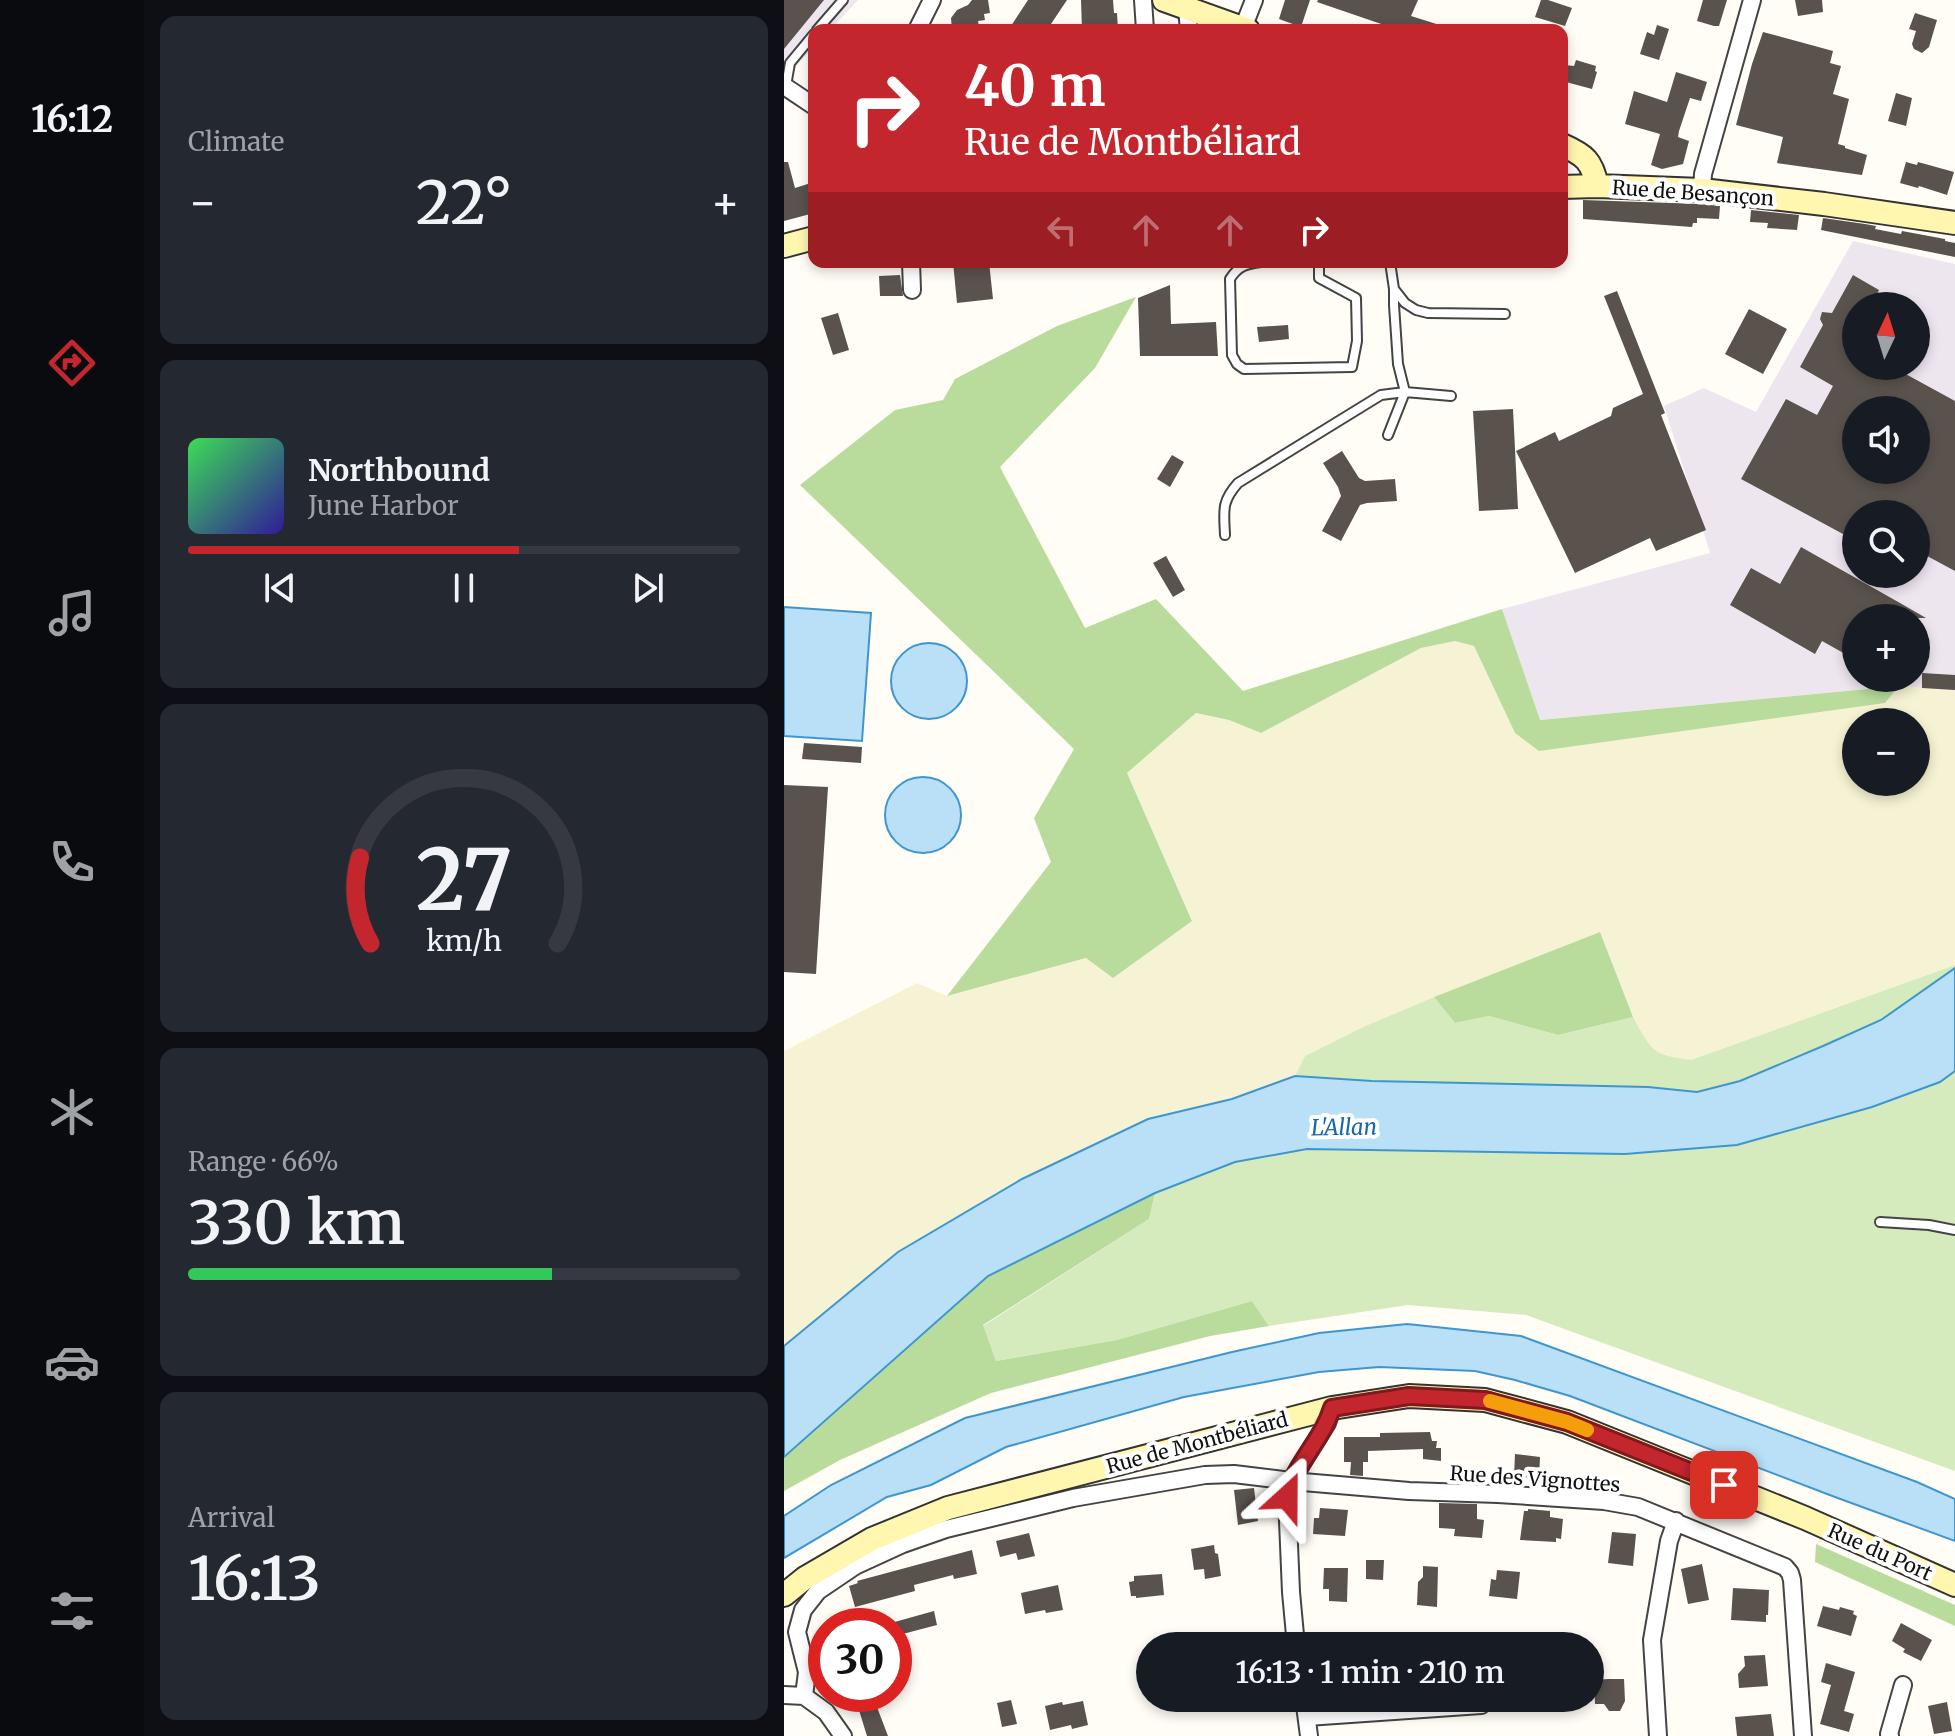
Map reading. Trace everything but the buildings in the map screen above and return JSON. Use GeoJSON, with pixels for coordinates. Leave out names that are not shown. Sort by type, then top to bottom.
{"type":"FeatureCollection","features":[{"type":"Feature","properties":{"kind":"main road"},"geometry":{"type":"LineString","coordinates":[[1164,0],[1188,20],[1212,24]]}},
{"type":"Feature","properties":{"kind":"main road"},"geometry":{"type":"LineString","coordinates":[[1568,147],[1587,159],[1597,186]]}},
{"type":"Feature","properties":{"kind":"main road","name":"Rue de Besançon"},"geometry":{"type":"LineString","coordinates":[[1568,187],[1702,190],[1955,223]]}},
{"type":"Feature","properties":{"kind":"main road"},"geometry":{"type":"LineString","coordinates":[[784,246],[808,240]]}},
{"type":"Feature","properties":{"kind":"main road","name":"Rue de Montbéliard"},"geometry":{"type":"LineString","coordinates":[[784,1595],[805,1578],[872,1539],[948,1508],[1332,1408],[1409,1396],[1485,1400],[1567,1422],[1805,1518]]}},
{"type":"Feature","properties":{"kind":"main road","name":"Rue du Port"},"geometry":{"type":"LineString","coordinates":[[1805,1518],[1955,1585]]}},
{"type":"Feature","properties":{"kind":"street"},"geometry":{"type":"LineString","coordinates":[[920,24],[932,0]]}},
{"type":"Feature","properties":{"kind":"street"},"geometry":{"type":"LineString","coordinates":[[1143,0],[1145,24]]}},
{"type":"Feature","properties":{"kind":"street"},"geometry":{"type":"LineString","coordinates":[[1238,24],[1254,0]]}},
{"type":"Feature","properties":{"kind":"street"},"geometry":{"type":"LineString","coordinates":[[1702,190],[1703,174],[1752,0]]}},
{"type":"Feature","properties":{"kind":"street"},"geometry":{"type":"LineString","coordinates":[[785,86],[808,102]]}},
{"type":"Feature","properties":{"kind":"street"},"geometry":{"type":"LineString","coordinates":[[911,268],[912,290]]}},
{"type":"Feature","properties":{"kind":"street"},"geometry":{"type":"LineString","coordinates":[[1295,1632],[1287,1497],[1291,1481],[1327,1423],[1332,1408]]}},
{"type":"Feature","properties":{"kind":"street","name":"Rue des Vignottes"},"geometry":{"type":"LineString","coordinates":[[804,1696],[807,1672],[797,1632],[803,1610],[818,1591],[855,1566],[903,1544],[1073,1498],[1205,1475],[1234,1474],[1409,1491],[1604,1501],[1638,1507],[1785,1567],[1792,1580],[1803,1736]]}},
{"type":"Feature","properties":{"kind":"street"},"geometry":{"type":"LineString","coordinates":[[1658,1736],[1652,1640],[1669,1541],[1676,1521]]}},
{"type":"Feature","properties":{"kind":"street"},"geometry":{"type":"LineString","coordinates":[[1890,1736],[1903,1685]]}},
{"type":"Feature","properties":{"kind":"street"},"geometry":{"type":"LineString","coordinates":[[784,1695],[804,1696],[826,1712],[843,1736]]}},
{"type":"Feature","properties":{"kind":"street"},"geometry":{"type":"LineString","coordinates":[[1306,1712],[1309,1736]]}},
{"type":"Feature","properties":{"kind":"street"},"geometry":{"type":"LineString","coordinates":[[1307,1717],[1380,1712]]}},
{"type":"Feature","properties":{"kind":"lane"},"geometry":{"type":"LineString","coordinates":[[823,24],[843,0]]}},
{"type":"Feature","properties":{"kind":"lane"},"geometry":{"type":"LineString","coordinates":[[785,86],[790,63],[808,42]]}},
{"type":"Feature","properties":{"kind":"lane"},"geometry":{"type":"LineString","coordinates":[[1238,268],[1230,279],[1232,355],[1237,364],[1244,369],[1352,367],[1357,341],[1356,298],[1319,278],[1319,268]]}},
{"type":"Feature","properties":{"kind":"lane"},"geometry":{"type":"LineString","coordinates":[[1388,435],[1405,392],[1398,364],[1391,268]]}},
{"type":"Feature","properties":{"kind":"lane"},"geometry":{"type":"LineString","coordinates":[[1394,289],[1405,303],[1428,313],[1505,314]]}},
{"type":"Feature","properties":{"kind":"lane"},"geometry":{"type":"LineString","coordinates":[[1225,535],[1223,505],[1238,483],[1381,395],[1405,392],[1451,396]]}},
{"type":"Feature","properties":{"kind":"lane"},"geometry":{"type":"LineString","coordinates":[[1880,1222],[1955,1230]]}},
{"type":"Feature","properties":{"kind":"shaded area"},"geometry":{"type":"Polygon","coordinates":[[[784,0],[858,0],[836,24],[808,24],[808,53],[784,79],[784,0]]]}},
{"type":"Feature","properties":{"kind":"shaded area"},"geometry":{"type":"Polygon","coordinates":[[[1853,241],[1955,264],[1955,691],[1930,689],[1930,604],[1842,604],[1842,691],[1539,720],[1502,609],[1710,553],[1664,406],[1704,388],[1756,412],[1853,241]]]}},
{"type":"Feature","properties":{"kind":"shaded area"},"geometry":{"type":"Polygon","coordinates":[[[1455,641],[1474,646],[1515,733],[1885,703],[1894,692],[1930,692],[1930,689],[1955,691],[1955,965],[1691,1060],[1666,1057],[1649,1046],[1633,1017],[1600,932],[1434,997],[1305,1056],[1295,1076],[1232,1099],[784,1346],[784,1051],[917,983],[947,996],[1087,958],[1192,920],[1127,773],[1196,713],[1229,720],[1261,733],[1421,648],[1455,641]]]}},
{"type":"Feature","properties":{"kind":"green space"},"geometry":{"type":"Polygon","coordinates":[[[1136,297],[1095,368],[1000,467],[1085,628],[1156,599],[1243,691],[1502,609],[1540,720],[1842,691],[1894,692],[1885,703],[1539,751],[1515,733],[1474,646],[1455,641],[1421,648],[1261,733],[1229,720],[1196,713],[1127,773],[1192,921],[1113,978],[1086,958],[947,996],[1051,862],[1034,818],[1074,749],[800,485],[895,410],[943,400],[955,379],[1057,326],[1136,297]]]}},
{"type":"Feature","properties":{"kind":"green space"},"geometry":{"type":"Polygon","coordinates":[[[1600,932],[1633,1017],[1558,1035],[1489,1016],[1455,1023],[1434,997],[1600,932]]]}},
{"type":"Feature","properties":{"kind":"green space"},"geometry":{"type":"Polygon","coordinates":[[[1955,965],[1955,968],[1881,1020],[1740,1081],[1696,1092],[1648,1087],[1372,1081],[1295,1076],[1305,1056],[1434,997],[1455,1023],[1489,1016],[1558,1035],[1633,1017],[1654,1049],[1668,1056],[1691,1060],[1955,965]]]}},
{"type":"Feature","properties":{"kind":"green space"},"geometry":{"type":"Polygon","coordinates":[[[1955,1071],[1955,1471],[1526,1315],[1408,1305],[1269,1326],[1252,1301],[1117,1340],[996,1361],[983,1326],[1149,1219],[1155,1193],[1235,1162],[1307,1149],[1625,1154],[1737,1145],[1872,1107],[1940,1082],[1955,1071]]]}},
{"type":"Feature","properties":{"kind":"green space"},"geometry":{"type":"Polygon","coordinates":[[[1155,1193],[1149,1219],[983,1325],[996,1361],[1117,1340],[1252,1301],[1269,1326],[1210,1336],[991,1393],[840,1460],[784,1491],[784,1457],[988,1276],[1155,1193]]]}},
{"type":"Feature","properties":{"kind":"green space"},"geometry":{"type":"Polygon","coordinates":[[[1816,1544],[1955,1605],[1955,1626],[1815,1562],[1816,1544]]]}},
{"type":"Feature","properties":{"kind":"water"},"geometry":{"type":"Polygon","coordinates":[[[784,607],[871,613],[862,741],[784,736],[784,607]]]}},
{"type":"Feature","properties":{"kind":"water"},"geometry":{"type":"Polygon","coordinates":[[[929,643],[944,646],[956,654],[964,666],[967,681],[964,696],[956,708],[944,716],[929,719],[914,716],[902,708],[894,696],[891,681],[894,666],[902,654],[914,646],[929,643]]]}},
{"type":"Feature","properties":{"kind":"water"},"geometry":{"type":"Polygon","coordinates":[[[923,777],[938,780],[950,788],[958,800],[961,815],[958,830],[950,842],[938,850],[923,853],[908,850],[896,842],[888,830],[885,815],[888,800],[896,788],[908,780],[923,777]]]}},
{"type":"Feature","properties":{"kind":"water","name":"L'Allan"},"geometry":{"type":"Polygon","coordinates":[[[1955,968],[1955,1071],[1940,1082],[1872,1107],[1737,1145],[1625,1154],[1307,1149],[1235,1162],[1155,1193],[988,1276],[784,1457],[784,1346],[898,1252],[1022,1179],[1148,1119],[1232,1099],[1295,1076],[1372,1081],[1648,1087],[1697,1092],[1740,1081],[1881,1020],[1955,968]]]}},
{"type":"Feature","properties":{"kind":"water"},"geometry":{"type":"Polygon","coordinates":[[[1407,1324],[1521,1336],[1917,1482],[1955,1499],[1955,1541],[1570,1396],[1475,1371],[1379,1367],[1319,1372],[1184,1397],[1006,1447],[931,1485],[887,1497],[784,1558],[784,1516],[831,1485],[965,1418],[1319,1333],[1407,1324]]]}},
{"type":"Feature","properties":{"kind":"slow traffic"},"geometry":{"type":"LineString","coordinates":[[1490,1401],[1587,1430]]}},
{"type":"Feature","properties":{"kind":"route"},"geometry":{"type":"LineString","coordinates":[[1287,1497],[1291,1481],[1327,1423],[1332,1408],[1409,1396],[1485,1400],[1567,1422],[1724,1485]]}}]}
